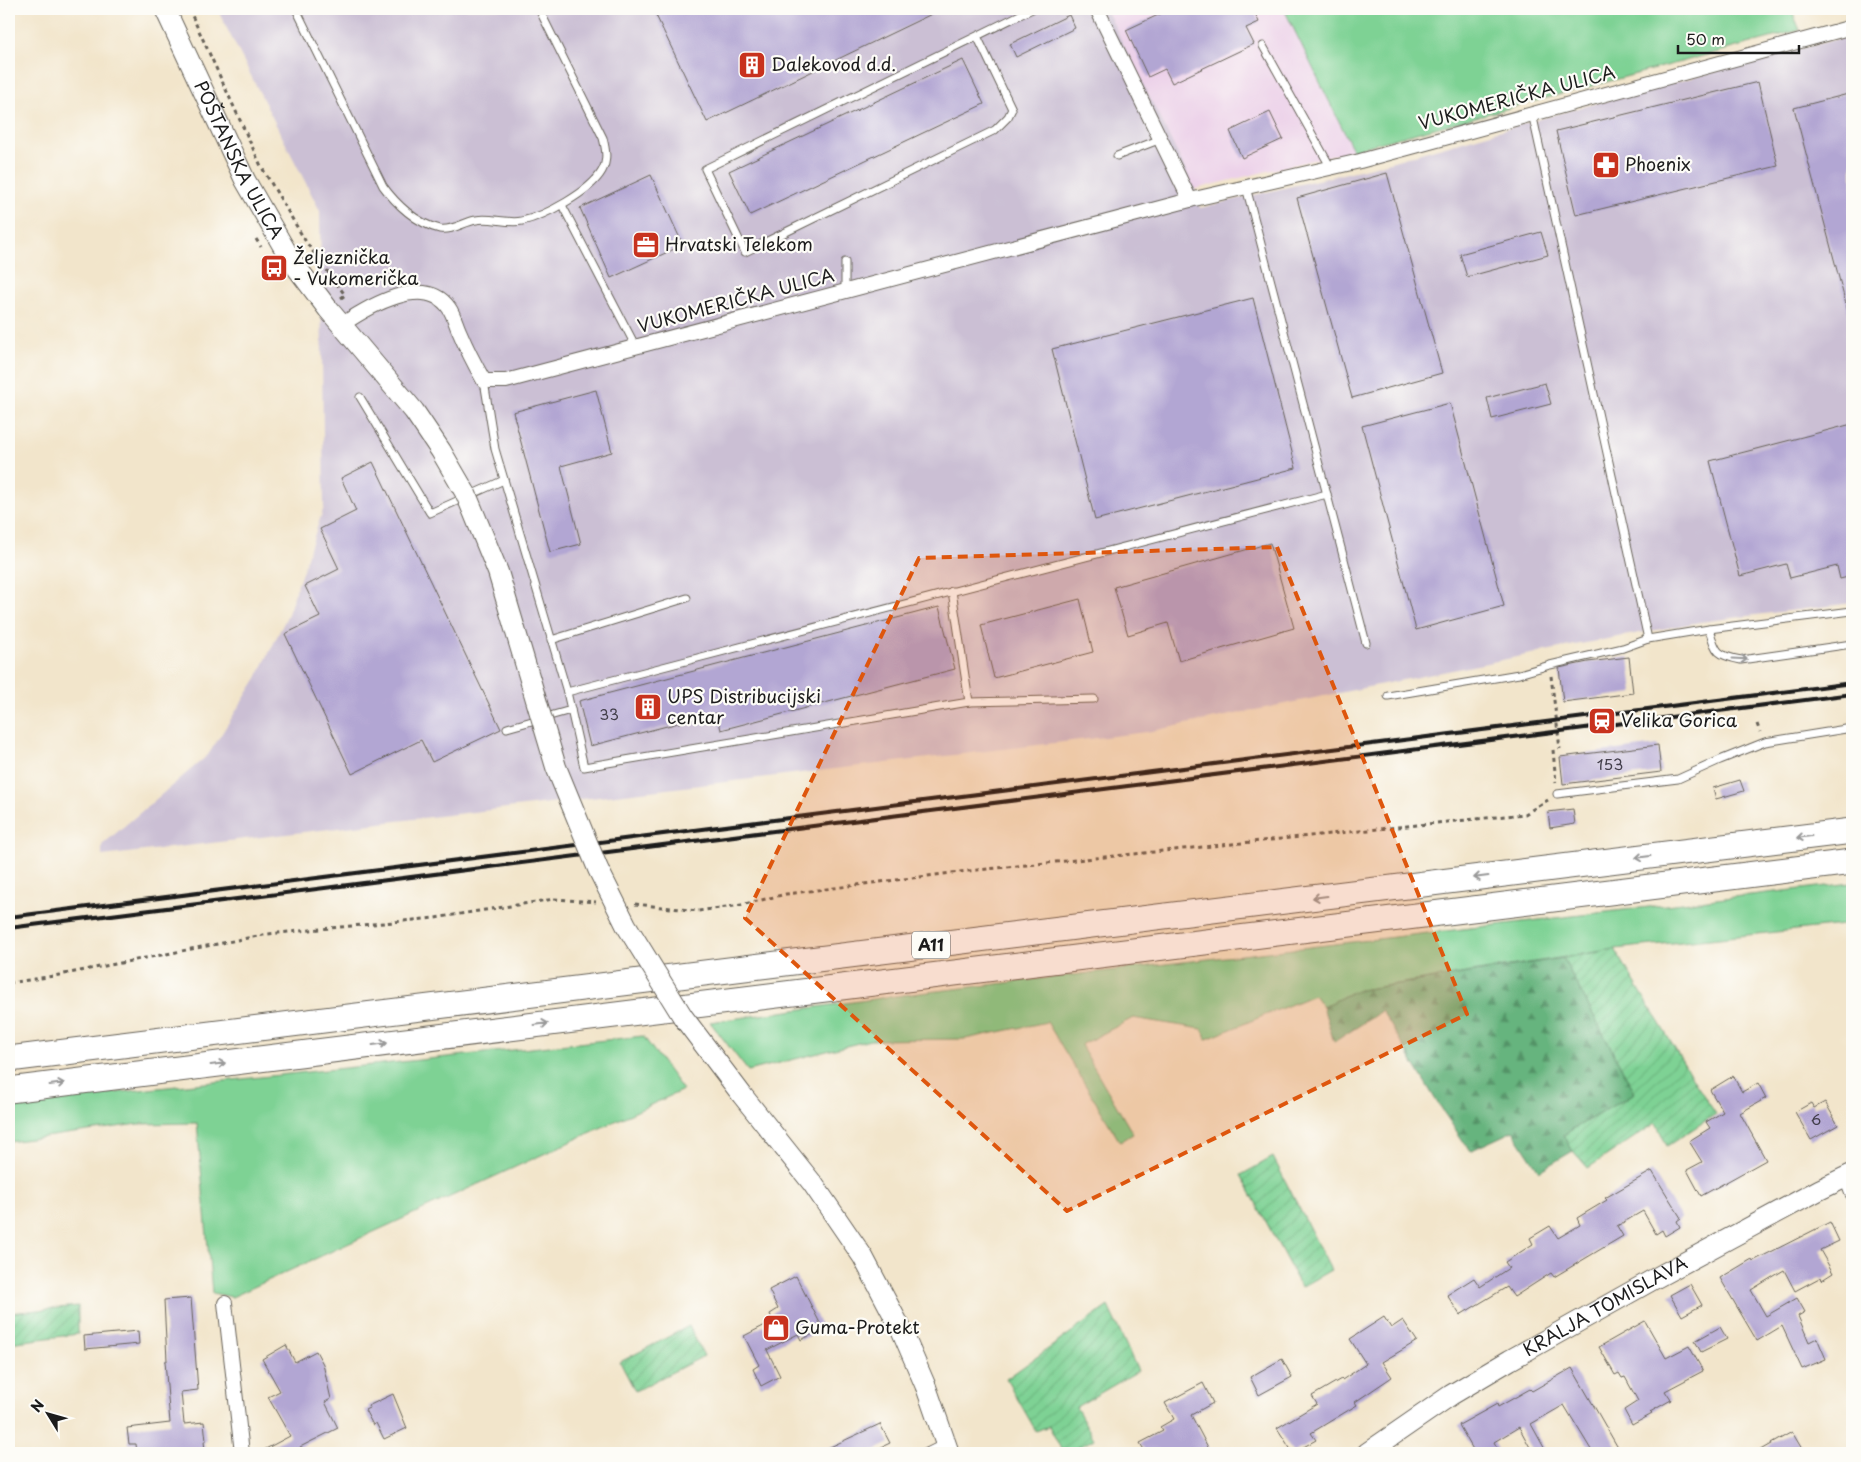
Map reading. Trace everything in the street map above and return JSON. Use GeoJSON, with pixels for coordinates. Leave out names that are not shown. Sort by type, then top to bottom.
{"type":"FeatureCollection","features":[{"type":"Feature","properties":{"kind":"highway","name":"A11"},"geometry":{"type":"LineString","coordinates":[[9,1060],[1852,831]]}},
{"type":"Feature","properties":{"kind":"highway","name":"A11"},"geometry":{"type":"LineString","coordinates":[[9,1090],[1852,862]]}},
{"type":"Feature","properties":{"kind":"main road","name":"POŠTANSKA ULICA"},"geometry":{"type":"LineString","coordinates":[[165,9],[245,180],[291,260],[328,309],[414,411],[441,451],[466,494],[498,572],[556,767],[598,869],[622,917],[658,979],[683,1017],[731,1082],[813,1184],[863,1257],[901,1329],[926,1387],[947,1448]]}},
{"type":"Feature","properties":{"kind":"main road","name":"KRALJA TOMISLAVA"},"geometry":{"type":"LineString","coordinates":[[1367,1453],[1451,1395],[1663,1274],[1810,1194],[1850,1182]]}},
{"type":"Feature","properties":{"kind":"street"},"geometry":{"type":"LineString","coordinates":[[1096,9],[1190,200]]}},
{"type":"Feature","properties":{"kind":"street","name":"VUKOMERIČKA ULICA"},"geometry":{"type":"LineString","coordinates":[[484,381],[506,381],[1190,200],[1331,168],[1852,27]]}},
{"type":"Feature","properties":{"kind":"street"},"geometry":{"type":"LineString","coordinates":[[342,324],[366,309],[390,299],[414,292],[434,296],[449,308],[472,361],[484,381]]}},
{"type":"Feature","properties":{"kind":"street"},"geometry":{"type":"LineString","coordinates":[[225,1303],[242,1453]]}},
{"type":"Feature","properties":{"kind":"lane"},"geometry":{"type":"LineString","coordinates":[[296,9],[383,186],[392,199],[409,213],[429,226],[442,229],[477,220],[522,221],[562,206],[590,186],[602,171],[607,156],[603,138],[539,9]]}},
{"type":"Feature","properties":{"kind":"lane"},"geometry":{"type":"LineString","coordinates":[[977,36],[1012,109],[1008,117],[995,130],[745,252],[705,169],[1032,9]]}},
{"type":"Feature","properties":{"kind":"lane"},"geometry":{"type":"LineString","coordinates":[[1263,46],[1331,168]]}},
{"type":"Feature","properties":{"kind":"lane"},"geometry":{"type":"LineString","coordinates":[[1532,113],[1648,638]]}},
{"type":"Feature","properties":{"kind":"lane"},"geometry":{"type":"LineString","coordinates":[[1117,156],[1160,140]]}},
{"type":"Feature","properties":{"kind":"lane"},"geometry":{"type":"LineString","coordinates":[[1246,187],[1366,643]]}},
{"type":"Feature","properties":{"kind":"lane"},"geometry":{"type":"LineString","coordinates":[[562,206],[636,347]]}},
{"type":"Feature","properties":{"kind":"lane"},"geometry":{"type":"LineString","coordinates":[[845,262],[845,291]]}},
{"type":"Feature","properties":{"kind":"lane"},"geometry":{"type":"LineString","coordinates":[[484,381],[496,449],[504,480],[552,640],[584,768],[969,702],[1094,699]]}},
{"type":"Feature","properties":{"kind":"lane"},"geometry":{"type":"LineString","coordinates":[[360,397],[430,513],[504,480]]}},
{"type":"Feature","properties":{"kind":"lane"},"geometry":{"type":"LineString","coordinates":[[566,692],[1327,494]]}},
{"type":"Feature","properties":{"kind":"lane"},"geometry":{"type":"LineString","coordinates":[[952,592],[969,702]]}},
{"type":"Feature","properties":{"kind":"lane"},"geometry":{"type":"LineString","coordinates":[[552,640],[687,598]]}},
{"type":"Feature","properties":{"kind":"lane"},"geometry":{"type":"LineString","coordinates":[[1388,696],[1519,674],[1623,648],[1648,638],[1852,611]]}},
{"type":"Feature","properties":{"kind":"lane"},"geometry":{"type":"LineString","coordinates":[[1709,629],[1715,647],[1724,657],[1741,660],[1852,644]]}},
{"type":"Feature","properties":{"kind":"lane"},"geometry":{"type":"LineString","coordinates":[[508,728],[571,710]]}},
{"type":"Feature","properties":{"kind":"lane"},"geometry":{"type":"LineString","coordinates":[[1557,794],[1678,779],[1765,742],[1852,728]]}},
{"type":"Feature","properties":{"kind":"lane"},"geometry":{"type":"LineString","coordinates":[[925,1453],[947,1448]]}},
{"type":"Feature","properties":{"kind":"path"},"geometry":{"type":"LineString","coordinates":[[189,9],[261,166],[306,242],[345,295],[328,309]]}},
{"type":"Feature","properties":{"kind":"path"},"geometry":{"type":"LineString","coordinates":[[1550,665],[1560,749]]}},
{"type":"Feature","properties":{"kind":"path"},"geometry":{"type":"LineString","coordinates":[[630,904],[698,912],[741,905],[786,894],[958,872],[1525,814],[1557,794],[1554,750]]}},
{"type":"Feature","properties":{"kind":"path"},"geometry":{"type":"LineString","coordinates":[[9,983],[268,934],[435,918],[554,899],[602,902]]}},
{"type":"Feature","properties":{"kind":"highlighted area"},"geometry":{"type":"Polygon","coordinates":[[[1277,547],[1467,1014],[1067,1211],[745,918],[919,558],[1277,547]]]}},
{"type":"Feature","properties":{"kind":"shaded area"},"geometry":{"type":"Polygon","coordinates":[[[217,9],[1106,9],[1195,189],[1200,208],[1376,166],[1568,111],[1852,35],[1852,603],[1700,622],[1580,644],[1147,732],[102,856],[102,845],[208,755],[257,678],[288,614],[324,507],[320,211],[217,9]]]}},
{"type":"Feature","properties":{"kind":"shaded area"},"geometry":{"type":"Polygon","coordinates":[[[1106,9],[1284,9],[1353,150],[1195,189],[1106,9]]]}},
{"type":"Feature","properties":{"kind":"green space"},"geometry":{"type":"Polygon","coordinates":[[[1284,9],[1791,9],[1800,30],[1353,150],[1284,9]]]}},
{"type":"Feature","properties":{"kind":"green space"},"geometry":{"type":"Polygon","coordinates":[[[1852,883],[1852,924],[1615,949],[1354,991],[1323,1007],[1314,995],[1207,1039],[1202,1029],[1133,1018],[1081,1045],[1133,1134],[1120,1142],[1047,1022],[965,1039],[870,1040],[748,1071],[710,1022],[895,996],[1852,883]]]}},
{"type":"Feature","properties":{"kind":"green space"},"geometry":{"type":"Polygon","coordinates":[[[1615,949],[1716,1114],[1667,1146],[1656,1123],[1588,1168],[1573,1151],[1563,1135],[1635,1093],[1563,958],[1615,949]]]}},
{"type":"Feature","properties":{"kind":"green space"},"geometry":{"type":"Polygon","coordinates":[[[1563,958],[1635,1093],[1563,1135],[1573,1151],[1539,1171],[1513,1131],[1470,1151],[1440,1107],[1382,1011],[1334,1042],[1323,1007],[1354,991],[1563,958]]]}},
{"type":"Feature","properties":{"kind":"green space"},"geometry":{"type":"Polygon","coordinates":[[[643,1036],[683,1090],[232,1297],[212,1293],[197,1123],[138,1124],[9,1142],[9,1104],[643,1036]]]}},
{"type":"Feature","properties":{"kind":"green space"},"geometry":{"type":"Polygon","coordinates":[[[1273,1157],[1331,1270],[1301,1287],[1241,1175],[1273,1157]]]}},
{"type":"Feature","properties":{"kind":"green space"},"geometry":{"type":"Polygon","coordinates":[[[78,1306],[78,1334],[9,1343],[9,1313],[78,1306]]]}},
{"type":"Feature","properties":{"kind":"green space"},"geometry":{"type":"Polygon","coordinates":[[[1108,1306],[1138,1371],[1076,1407],[1094,1439],[1069,1453],[1063,1453],[1049,1426],[1036,1431],[1006,1379],[1108,1306]]]}},
{"type":"Feature","properties":{"kind":"green space"},"geometry":{"type":"Polygon","coordinates":[[[689,1326],[704,1356],[635,1391],[620,1362],[689,1326]]]}},
{"type":"Feature","properties":{"kind":"building","name":"Dalekovod d.d."},"geometry":{"type":"Polygon","coordinates":[[[653,9],[942,9],[707,122],[653,9]]]}},
{"type":"Feature","properties":{"kind":"building"},"geometry":{"type":"Polygon","coordinates":[[[1171,9],[1253,9],[1259,22],[1246,28],[1254,44],[1172,83],[1165,69],[1148,77],[1126,30],[1171,9]]]}},
{"type":"Feature","properties":{"kind":"building"},"geometry":{"type":"Polygon","coordinates":[[[1069,15],[1075,28],[1016,57],[1010,44],[1069,15]]]}},
{"type":"Feature","properties":{"kind":"building"},"geometry":{"type":"Polygon","coordinates":[[[963,60],[984,104],[750,215],[729,171],[963,60]]]}},
{"type":"Feature","properties":{"kind":"building"},"geometry":{"type":"Polygon","coordinates":[[[1758,82],[1778,166],[1576,215],[1556,131],[1758,82]]]}},
{"type":"Feature","properties":{"kind":"building"},"geometry":{"type":"Polygon","coordinates":[[[1852,93],[1852,312],[1848,312],[1794,108],[1852,93]]]}},
{"type":"Feature","properties":{"kind":"building"},"geometry":{"type":"Polygon","coordinates":[[[1270,112],[1283,139],[1242,158],[1230,131],[1270,112]]]}},
{"type":"Feature","properties":{"kind":"building"},"geometry":{"type":"Polygon","coordinates":[[[1387,173],[1442,373],[1352,398],[1297,198],[1387,173]]]}},
{"type":"Feature","properties":{"kind":"building"},"geometry":{"type":"Polygon","coordinates":[[[651,175],[683,245],[611,278],[580,208],[651,175]]]}},
{"type":"Feature","properties":{"kind":"building"},"geometry":{"type":"Polygon","coordinates":[[[1541,232],[1548,255],[1467,277],[1460,254],[1541,232]]]}},
{"type":"Feature","properties":{"kind":"building"},"geometry":{"type":"Polygon","coordinates":[[[1253,298],[1296,468],[1095,520],[1052,349],[1253,298]]]}},
{"type":"Feature","properties":{"kind":"building"},"geometry":{"type":"Polygon","coordinates":[[[1545,383],[1551,404],[1492,419],[1487,398],[1545,383]]]}},
{"type":"Feature","properties":{"kind":"building"},"geometry":{"type":"Polygon","coordinates":[[[596,390],[612,452],[561,466],[581,544],[550,552],[513,412],[596,390]]]}},
{"type":"Feature","properties":{"kind":"building"},"geometry":{"type":"Polygon","coordinates":[[[1450,403],[1504,606],[1416,630],[1362,426],[1450,403]]]}},
{"type":"Feature","properties":{"kind":"building"},"geometry":{"type":"Polygon","coordinates":[[[1852,424],[1852,576],[1840,579],[1837,566],[1790,578],[1786,564],[1740,576],[1710,461],[1852,424]]]}},
{"type":"Feature","properties":{"kind":"building"},"geometry":{"type":"Polygon","coordinates":[[[373,462],[501,729],[432,762],[421,740],[352,774],[285,634],[320,617],[305,586],[339,569],[320,529],[356,511],[341,478],[373,462]]]}},
{"type":"Feature","properties":{"kind":"building"},"geometry":{"type":"Polygon","coordinates":[[[1270,543],[1294,628],[1179,661],[1168,623],[1128,635],[1114,587],[1270,543]]]}},
{"type":"Feature","properties":{"kind":"building"},"geometry":{"type":"Polygon","coordinates":[[[1080,599],[1093,652],[994,678],[981,625],[1080,599]]]}},
{"type":"Feature","properties":{"kind":"building"},"geometry":{"type":"Polygon","coordinates":[[[939,607],[955,669],[721,730],[717,713],[590,746],[579,701],[939,607]]]}},
{"type":"Feature","properties":{"kind":"building"},"geometry":{"type":"Polygon","coordinates":[[[1629,657],[1633,693],[1563,702],[1559,668],[1629,657]]]}},
{"type":"Feature","properties":{"kind":"building"},"geometry":{"type":"Polygon","coordinates":[[[1658,745],[1661,772],[1563,784],[1560,757],[1658,745]]]}},
{"type":"Feature","properties":{"kind":"building"},"geometry":{"type":"Polygon","coordinates":[[[1740,780],[1744,791],[1716,799],[1713,788],[1740,780]]]}},
{"type":"Feature","properties":{"kind":"building"},"geometry":{"type":"Polygon","coordinates":[[[1573,809],[1575,824],[1550,828],[1548,812],[1573,809]]]}},
{"type":"Feature","properties":{"kind":"building"},"geometry":{"type":"Polygon","coordinates":[[[1733,1076],[1742,1092],[1758,1083],[1766,1098],[1740,1113],[1766,1160],[1701,1196],[1687,1170],[1702,1162],[1689,1141],[1710,1128],[1706,1122],[1723,1112],[1710,1090],[1733,1076]]]}},
{"type":"Feature","properties":{"kind":"building"},"geometry":{"type":"Polygon","coordinates":[[[1825,1102],[1838,1125],[1811,1140],[1795,1112],[1811,1103],[1814,1108],[1825,1102]]]}},
{"type":"Feature","properties":{"kind":"building"},"geometry":{"type":"Polygon","coordinates":[[[1652,1171],[1681,1218],[1677,1221],[1680,1227],[1665,1236],[1662,1230],[1656,1234],[1643,1211],[1617,1226],[1623,1236],[1554,1277],[1551,1273],[1514,1297],[1507,1287],[1460,1315],[1447,1295],[1474,1278],[1480,1287],[1509,1268],[1505,1262],[1533,1244],[1530,1238],[1550,1226],[1558,1238],[1580,1225],[1577,1218],[1607,1200],[1605,1198],[1652,1171]]]}},
{"type":"Feature","properties":{"kind":"building"},"geometry":{"type":"Polygon","coordinates":[[[1830,1222],[1839,1241],[1820,1250],[1833,1273],[1822,1280],[1821,1277],[1795,1291],[1784,1270],[1751,1290],[1766,1316],[1797,1298],[1805,1312],[1798,1316],[1809,1342],[1817,1338],[1826,1359],[1802,1369],[1782,1326],[1757,1341],[1720,1278],[1752,1259],[1753,1261],[1830,1222]]]}},
{"type":"Feature","properties":{"kind":"building"},"geometry":{"type":"Polygon","coordinates":[[[796,1276],[823,1329],[801,1340],[798,1334],[767,1350],[780,1376],[761,1386],[753,1369],[759,1365],[744,1336],[773,1321],[770,1314],[778,1309],[769,1290],[796,1276]]]}},
{"type":"Feature","properties":{"kind":"building"},"geometry":{"type":"Polygon","coordinates":[[[1690,1284],[1702,1305],[1682,1316],[1670,1295],[1690,1284]]]}},
{"type":"Feature","properties":{"kind":"building"},"geometry":{"type":"Polygon","coordinates":[[[191,1298],[198,1390],[181,1392],[184,1424],[204,1422],[205,1451],[137,1453],[136,1444],[129,1444],[127,1428],[170,1423],[165,1361],[167,1361],[164,1300],[191,1298]]]}},
{"type":"Feature","properties":{"kind":"building"},"geometry":{"type":"Polygon","coordinates":[[[1384,1317],[1391,1328],[1403,1320],[1417,1341],[1382,1362],[1392,1377],[1355,1402],[1357,1405],[1311,1433],[1316,1440],[1293,1453],[1277,1428],[1317,1404],[1312,1396],[1342,1380],[1366,1364],[1350,1339],[1384,1317]]]}},
{"type":"Feature","properties":{"kind":"building"},"geometry":{"type":"Polygon","coordinates":[[[1645,1321],[1666,1358],[1689,1346],[1703,1371],[1665,1391],[1671,1400],[1650,1412],[1652,1414],[1632,1425],[1624,1410],[1638,1401],[1625,1377],[1622,1378],[1619,1373],[1615,1375],[1599,1347],[1645,1321]]]}},
{"type":"Feature","properties":{"kind":"building"},"geometry":{"type":"Polygon","coordinates":[[[1720,1327],[1727,1339],[1701,1352],[1695,1341],[1720,1327]]]}},
{"type":"Feature","properties":{"kind":"building"},"geometry":{"type":"Polygon","coordinates":[[[138,1331],[139,1344],[85,1349],[84,1336],[138,1331]]]}},
{"type":"Feature","properties":{"kind":"building"},"geometry":{"type":"Polygon","coordinates":[[[286,1345],[295,1362],[316,1351],[323,1364],[331,1399],[325,1402],[338,1428],[300,1447],[303,1453],[258,1453],[290,1436],[268,1397],[280,1391],[262,1359],[286,1345]]]}},
{"type":"Feature","properties":{"kind":"building"},"geometry":{"type":"Polygon","coordinates":[[[1282,1359],[1292,1377],[1259,1395],[1250,1377],[1282,1359]]]}},
{"type":"Feature","properties":{"kind":"building"},"geometry":{"type":"Polygon","coordinates":[[[1572,1368],[1621,1453],[1593,1453],[1564,1405],[1531,1424],[1547,1453],[1533,1453],[1519,1427],[1494,1442],[1500,1453],[1475,1453],[1459,1425],[1497,1404],[1498,1407],[1530,1389],[1532,1391],[1572,1368]]]}},
{"type":"Feature","properties":{"kind":"building"},"geometry":{"type":"Polygon","coordinates":[[[1203,1383],[1213,1403],[1191,1415],[1211,1453],[1146,1453],[1140,1443],[1163,1431],[1160,1427],[1174,1419],[1165,1403],[1203,1383]]]}},
{"type":"Feature","properties":{"kind":"building"},"geometry":{"type":"Polygon","coordinates":[[[393,1394],[407,1428],[384,1439],[376,1423],[373,1425],[365,1410],[369,1408],[368,1406],[393,1394]]]}},
{"type":"Feature","properties":{"kind":"building"},"geometry":{"type":"Polygon","coordinates":[[[880,1424],[890,1443],[869,1453],[817,1453],[880,1424]]]}},
{"type":"Feature","properties":{"kind":"building"},"geometry":{"type":"Polygon","coordinates":[[[1792,1432],[1802,1449],[1794,1453],[1755,1453],[1792,1432]]]}},
{"type":"Feature","properties":{"kind":"railway"},"geometry":{"type":"LineString","coordinates":[[9,917],[1852,683]]}},
{"type":"Feature","properties":{"kind":"railway"},"geometry":{"type":"LineString","coordinates":[[9,928],[1852,694]]}},
{"type":"Feature","properties":{"kind":"place","name":"Dalekovod d.d."},"geometry":{"type":"Point","coordinates":[752,65]}},
{"type":"Feature","properties":{"kind":"place","name":"Phoenix"},"geometry":{"type":"Point","coordinates":[1606,165]}},
{"type":"Feature","properties":{"kind":"place","name":"Hrvatski Telekom"},"geometry":{"type":"Point","coordinates":[646,245]}},
{"type":"Feature","properties":{"kind":"place","name":"Željeznička - Vukomerička"},"geometry":{"type":"Point","coordinates":[274,268]}},
{"type":"Feature","properties":{"kind":"place","name":"UPS Distribucijski centar"},"geometry":{"type":"Point","coordinates":[648,707]}},
{"type":"Feature","properties":{"kind":"place","name":"Velika Gorica"},"geometry":{"type":"Point","coordinates":[1602,721]}},
{"type":"Feature","properties":{"kind":"place","name":"Guma-Protekt"},"geometry":{"type":"Point","coordinates":[776,1328]}}]}
